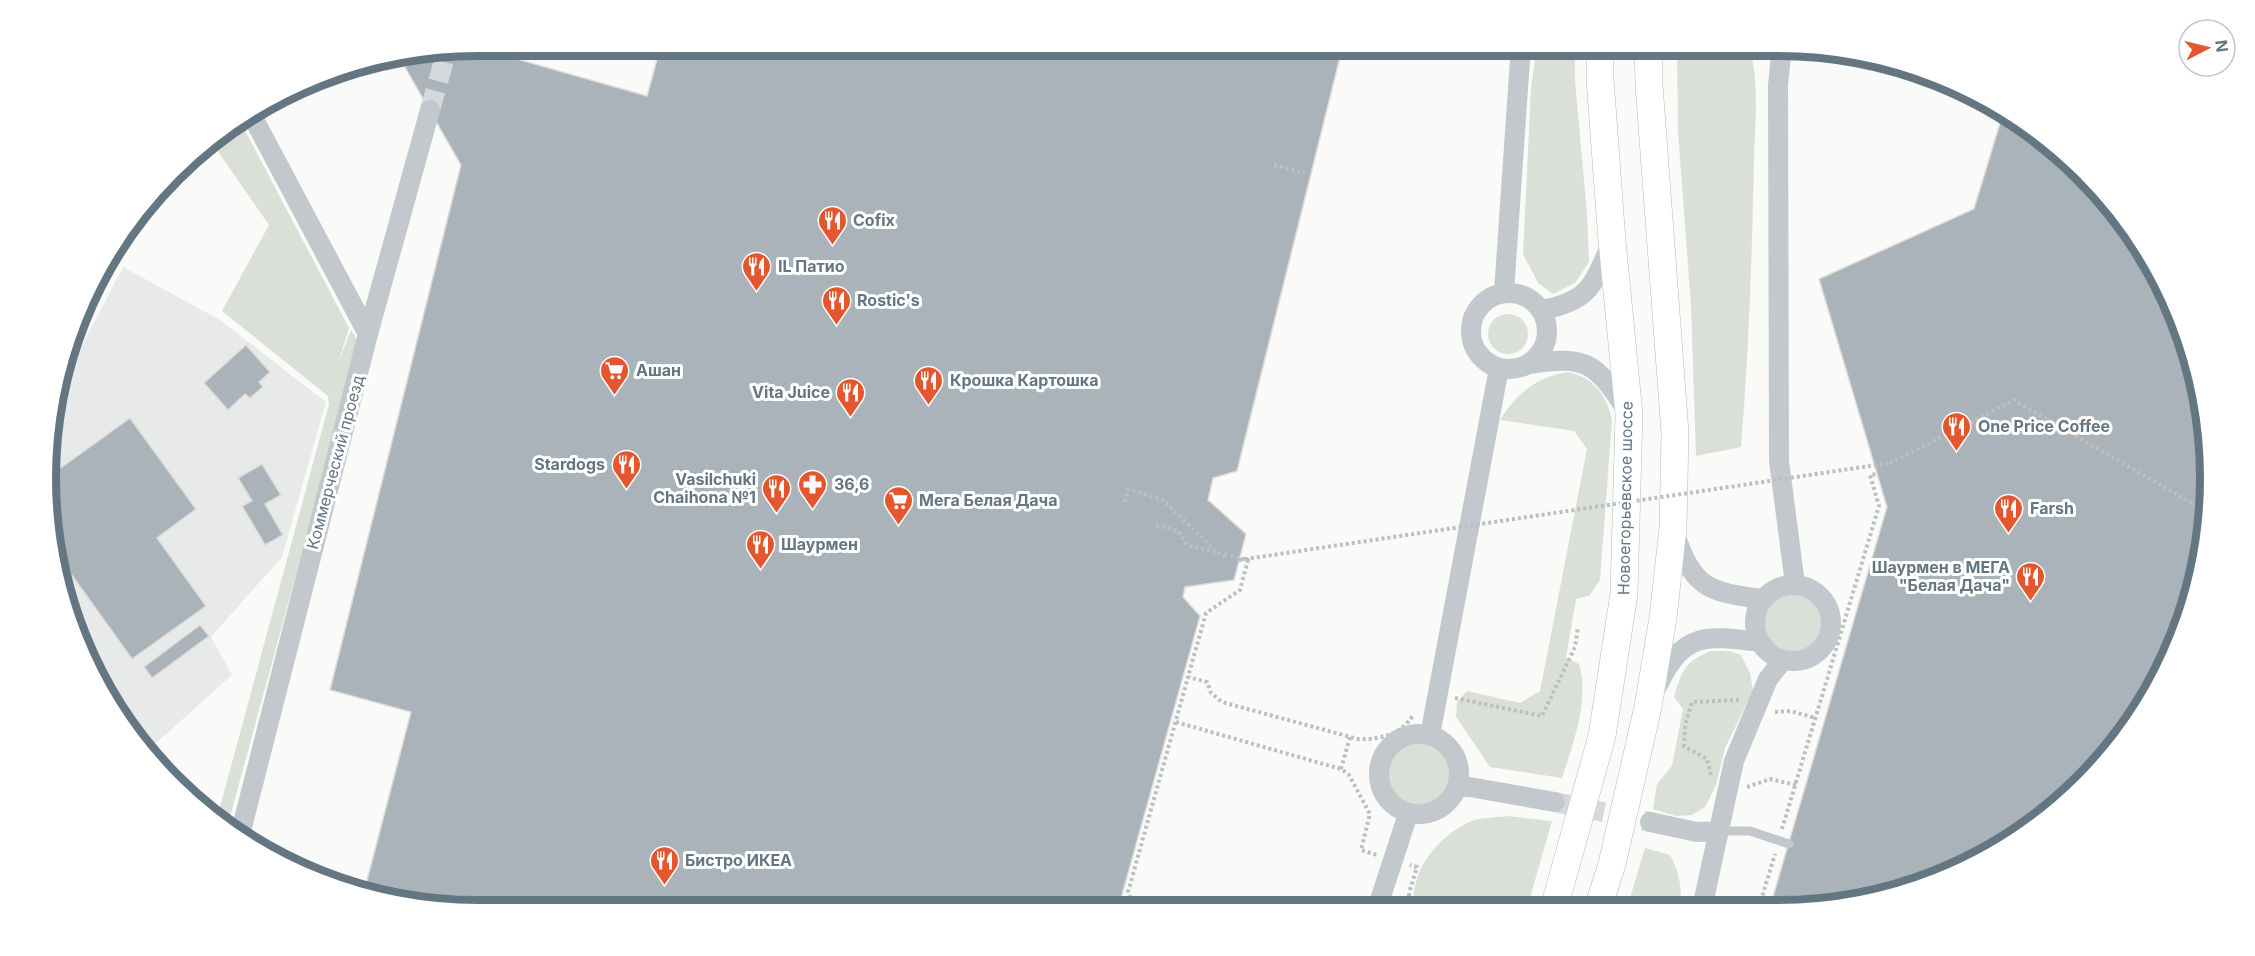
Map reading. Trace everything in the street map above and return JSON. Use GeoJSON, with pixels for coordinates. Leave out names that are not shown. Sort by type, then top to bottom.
{"type":"FeatureCollection","features":[{"type":"Feature","properties":{"kind":"main road","name":"Новоегорьевское шоссе"},"geometry":{"type":"LineString","coordinates":[[1556,900],[1602,736],[1624,594],[1629,414],[1612,241],[1600,56]]}},
{"type":"Feature","properties":{"kind":"main road"},"geometry":{"type":"LineString","coordinates":[[1601,900],[1612,864],[1648,706],[1663,618],[1673,528],[1675,434],[1648,56]]}},
{"type":"Feature","properties":{"kind":"street"},"geometry":{"type":"LineString","coordinates":[[1504,292],[1520,56]]}},
{"type":"Feature","properties":{"kind":"street"},"geometry":{"type":"LineString","coordinates":[[1781,56],[1778,85],[1779,461],[1795,584]]}},
{"type":"Feature","properties":{"kind":"street","name":"Коммерческий проезд"},"geometry":{"type":"LineString","coordinates":[[242,828],[368,334],[430,110]]}},
{"type":"Feature","properties":{"kind":"street"},"geometry":{"type":"LineString","coordinates":[[254,120],[368,334]]}},
{"type":"Feature","properties":{"kind":"street"},"geometry":{"type":"LineString","coordinates":[[1542,310],[1566,306],[1585,294],[1598,275],[1612,241]]}},
{"type":"Feature","properties":{"kind":"street"},"geometry":{"type":"LineString","coordinates":[[1529,364],[1540,354],[1547,340],[1547,325],[1542,310],[1532,299],[1519,293],[1504,292],[1489,297],[1477,309],[1471,325],[1471,339],[1476,352],[1486,362],[1499,368],[1515,369],[1529,364],[1558,360],[1578,361],[1595,369],[1607,381],[1629,414]]}},
{"type":"Feature","properties":{"kind":"street"},"geometry":{"type":"LineString","coordinates":[[1430,735],[1499,368]]}},
{"type":"Feature","properties":{"kind":"street"},"geometry":{"type":"LineString","coordinates":[[1673,528],[1685,564],[1708,588],[1729,595],[1762,599]]}},
{"type":"Feature","properties":{"kind":"street"},"geometry":{"type":"LineString","coordinates":[[1795,584],[1817,592],[1826,603],[1831,617],[1830,633],[1823,647],[1813,656],[1798,661],[1783,660],[1769,654],[1759,642],[1754,628],[1756,611],[1762,599],[1774,589],[1795,584]]}},
{"type":"Feature","properties":{"kind":"street"},"geometry":{"type":"LineString","coordinates":[[1648,706],[1669,662],[1694,642],[1715,636],[1759,642]]}},
{"type":"Feature","properties":{"kind":"street"},"geometry":{"type":"LineString","coordinates":[[1704,900],[1734,761],[1768,679],[1783,660]]}},
{"type":"Feature","properties":{"kind":"street"},"geometry":{"type":"LineString","coordinates":[[1414,734],[1430,735],[1444,742],[1454,754],[1459,769],[1458,785],[1451,799],[1439,810],[1424,815],[1408,813],[1394,806],[1383,794],[1378,778],[1380,762],[1387,748],[1400,738],[1414,734]]}},
{"type":"Feature","properties":{"kind":"street"},"geometry":{"type":"LineString","coordinates":[[1458,785],[1555,802]]}},
{"type":"Feature","properties":{"kind":"street"},"geometry":{"type":"LineString","coordinates":[[1380,900],[1408,813]]}},
{"type":"Feature","properties":{"kind":"street"},"geometry":{"type":"LineString","coordinates":[[1650,822],[1697,832],[1718,831]]}},
{"type":"Feature","properties":{"kind":"lane"},"geometry":{"type":"LineString","coordinates":[[1718,831],[1750,831],[1784,842]]}},
{"type":"Feature","properties":{"kind":"path"},"geometry":{"type":"LineString","coordinates":[[1275,165],[1305,173]]}},
{"type":"Feature","properties":{"kind":"path"},"geometry":{"type":"LineString","coordinates":[[1125,502],[1128,489],[1163,500],[1221,556],[1239,560],[1890,463],[2014,400],[2199,507]]}},
{"type":"Feature","properties":{"kind":"path"},"geometry":{"type":"LineString","coordinates":[[1762,900],[1784,842],[1879,506],[1870,475],[1877,474]]}},
{"type":"Feature","properties":{"kind":"path"},"geometry":{"type":"LineString","coordinates":[[1131,900],[1128,892],[1206,613],[1240,590],[1248,560],[1187,545],[1178,531],[1156,525]]}},
{"type":"Feature","properties":{"kind":"path"},"geometry":{"type":"LineString","coordinates":[[1440,682],[1452,684],[1450,697],[1542,716],[1575,647],[1578,627]]}},
{"type":"Feature","properties":{"kind":"path"},"geometry":{"type":"LineString","coordinates":[[1188,677],[1207,682],[1211,693],[1222,702],[1350,737],[1370,740],[1392,734],[1405,726],[1418,707]]}},
{"type":"Feature","properties":{"kind":"path"},"geometry":{"type":"LineString","coordinates":[[1176,722],[1341,769],[1349,775],[1370,814],[1361,850],[1417,867],[1409,900]]}},
{"type":"Feature","properties":{"kind":"path"},"geometry":{"type":"LineString","coordinates":[[1341,769],[1350,737]]}},
{"type":"Feature","properties":{"kind":"shaded area"},"geometry":{"type":"Polygon","coordinates":[[[1535,56],[1575,56],[1589,262],[1575,283],[1553,294],[1538,283],[1523,254],[1531,88],[1535,56]]]}},
{"type":"Feature","properties":{"kind":"shaded area"},"geometry":{"type":"Polygon","coordinates":[[[1677,56],[1752,56],[1756,116],[1750,303],[1741,447],[1696,456],[1691,306],[1678,131],[1677,56]]]}},
{"type":"Feature","properties":{"kind":"shaded area"},"geometry":{"type":"Polygon","coordinates":[[[243,127],[349,328],[338,363],[351,330],[359,343],[229,819],[219,811],[329,404],[328,396],[222,311],[269,225],[215,147],[243,127]]]}},
{"type":"Feature","properties":{"kind":"shaded area"},"geometry":{"type":"Polygon","coordinates":[[[123,267],[220,320],[326,402],[282,557],[211,637],[232,675],[152,747],[127,713],[99,665],[78,614],[64,560],[56,506],[56,450],[64,396],[73,358],[75,359],[123,267]]]}},
{"type":"Feature","properties":{"kind":"shaded area"},"geometry":{"type":"Polygon","coordinates":[[[1508,314],[1522,320],[1528,334],[1522,348],[1508,354],[1494,348],[1488,334],[1494,320],[1508,314]]]}},
{"type":"Feature","properties":{"kind":"shaded area"},"geometry":{"type":"Polygon","coordinates":[[[1568,372],[1585,379],[1598,389],[1603,395],[1612,420],[1600,580],[1589,596],[1576,599],[1566,658],[1579,664],[1583,692],[1579,721],[1562,778],[1490,767],[1456,717],[1457,702],[1467,691],[1520,703],[1540,691],[1587,449],[1574,431],[1500,420],[1513,402],[1537,382],[1568,372]]]}},
{"type":"Feature","properties":{"kind":"shaded area"},"geometry":{"type":"Polygon","coordinates":[[[1792,593],[1809,598],[1817,606],[1822,623],[1817,640],[1809,648],[1792,653],[1775,648],[1767,640],[1762,623],[1767,606],[1775,598],[1792,593]]]}},
{"type":"Feature","properties":{"kind":"shaded area"},"geometry":{"type":"Polygon","coordinates":[[[1711,651],[1730,651],[1741,655],[1750,673],[1753,691],[1725,748],[1716,785],[1705,807],[1692,815],[1676,816],[1653,809],[1657,784],[1672,766],[1683,709],[1674,697],[1680,680],[1690,663],[1711,651]]]}},
{"type":"Feature","properties":{"kind":"shaded area"},"geometry":{"type":"Polygon","coordinates":[[[1419,744],[1441,753],[1450,775],[1441,797],[1419,806],[1397,797],[1388,775],[1397,753],[1419,744]]]}},
{"type":"Feature","properties":{"kind":"shaded area"},"geometry":{"type":"Polygon","coordinates":[[[1507,816],[1552,821],[1529,900],[1414,900],[1416,881],[1421,868],[1436,846],[1457,829],[1473,820],[1507,816]]]}},
{"type":"Feature","properties":{"kind":"shaded area"},"geometry":{"type":"Polygon","coordinates":[[[1645,848],[1670,855],[1676,868],[1681,900],[1629,900],[1645,848]]]}},
{"type":"Feature","properties":{"kind":"building"},"geometry":{"type":"Polygon","coordinates":[[[450,56],[506,56],[647,96],[658,56],[1340,56],[1237,471],[1213,478],[1208,500],[1246,534],[1234,580],[1185,587],[1183,597],[1200,616],[1121,900],[450,900],[366,885],[411,712],[330,690],[461,165],[405,67],[417,60],[450,56]]]}},
{"type":"Feature","properties":{"kind":"building"},"geometry":{"type":"Polygon","coordinates":[[[2001,120],[2056,160],[2076,179],[2112,221],[2143,267],[2156,291],[2177,342],[2196,423],[2199,450],[2199,506],[2185,587],[2177,614],[2156,665],[2128,713],[2095,757],[2056,796],[2034,813],[2012,829],[1964,857],[1913,878],[1832,897],[1772,900],[1887,507],[1819,279],[1974,209],[2001,120]]]}},
{"type":"Feature","properties":{"kind":"building"},"geometry":{"type":"Polygon","coordinates":[[[90,311],[93,312],[85,331],[83,330],[90,311]]]}},
{"type":"Feature","properties":{"kind":"building"},"geometry":{"type":"Polygon","coordinates":[[[246,345],[270,372],[259,382],[263,387],[250,398],[245,394],[228,410],[204,383],[246,345]]]}},
{"type":"Feature","properties":{"kind":"building"},"geometry":{"type":"Polygon","coordinates":[[[130,418],[196,509],[157,538],[206,606],[132,659],[65,566],[56,506],[56,471],[130,418]]]}},
{"type":"Feature","properties":{"kind":"building"},"geometry":{"type":"Polygon","coordinates":[[[262,464],[281,495],[265,504],[283,535],[265,545],[242,506],[252,501],[238,478],[262,464]]]}},
{"type":"Feature","properties":{"kind":"building"},"geometry":{"type":"Polygon","coordinates":[[[200,625],[209,636],[152,678],[144,667],[200,625]]]}},
{"type":"Feature","properties":{"kind":"tunnel"},"geometry":{"type":"LineString","coordinates":[[430,110],[445,57]]}},
{"type":"Feature","properties":{"kind":"tunnel"},"geometry":{"type":"LineString","coordinates":[[1555,802],[1650,822]]}},
{"type":"Feature","properties":{"kind":"place","name":"Cofix"},"geometry":{"type":"Point","coordinates":[832,246]}},
{"type":"Feature","properties":{"kind":"place","name":"IL Патио"},"geometry":{"type":"Point","coordinates":[757,292]}},
{"type":"Feature","properties":{"kind":"place","name":"Rostic's"},"geometry":{"type":"Point","coordinates":[836,326]}},
{"type":"Feature","properties":{"kind":"place","name":"Ашан"},"geometry":{"type":"Point","coordinates":[615,396]}},
{"type":"Feature","properties":{"kind":"place","name":"Крошка Картошка"},"geometry":{"type":"Point","coordinates":[929,406]}},
{"type":"Feature","properties":{"kind":"place","name":"Vita Juice"},"geometry":{"type":"Point","coordinates":[851,418]}},
{"type":"Feature","properties":{"kind":"place","name":"One Price Coffee"},"geometry":{"type":"Point","coordinates":[1957,452]}},
{"type":"Feature","properties":{"kind":"place","name":"Stardogs"},"geometry":{"type":"Point","coordinates":[626,490]}},
{"type":"Feature","properties":{"kind":"place","name":"36,6"},"geometry":{"type":"Point","coordinates":[813,510]}},
{"type":"Feature","properties":{"kind":"place","name":"Vasilchuki Chaihona №1"},"geometry":{"type":"Point","coordinates":[777,514]}},
{"type":"Feature","properties":{"kind":"place","name":"Мега Белая Дача"},"geometry":{"type":"Point","coordinates":[898,526]}},
{"type":"Feature","properties":{"kind":"place","name":"Farsh"},"geometry":{"type":"Point","coordinates":[2009,534]}},
{"type":"Feature","properties":{"kind":"place","name":"Шаурмен"},"geometry":{"type":"Point","coordinates":[760,570]}},
{"type":"Feature","properties":{"kind":"place","name":"Шаурмен в МЕГА \"Белая Дача\""},"geometry":{"type":"Point","coordinates":[2031,602]}},
{"type":"Feature","properties":{"kind":"place","name":"Бистро ИКЕА"},"geometry":{"type":"Point","coordinates":[664,886]}}]}
